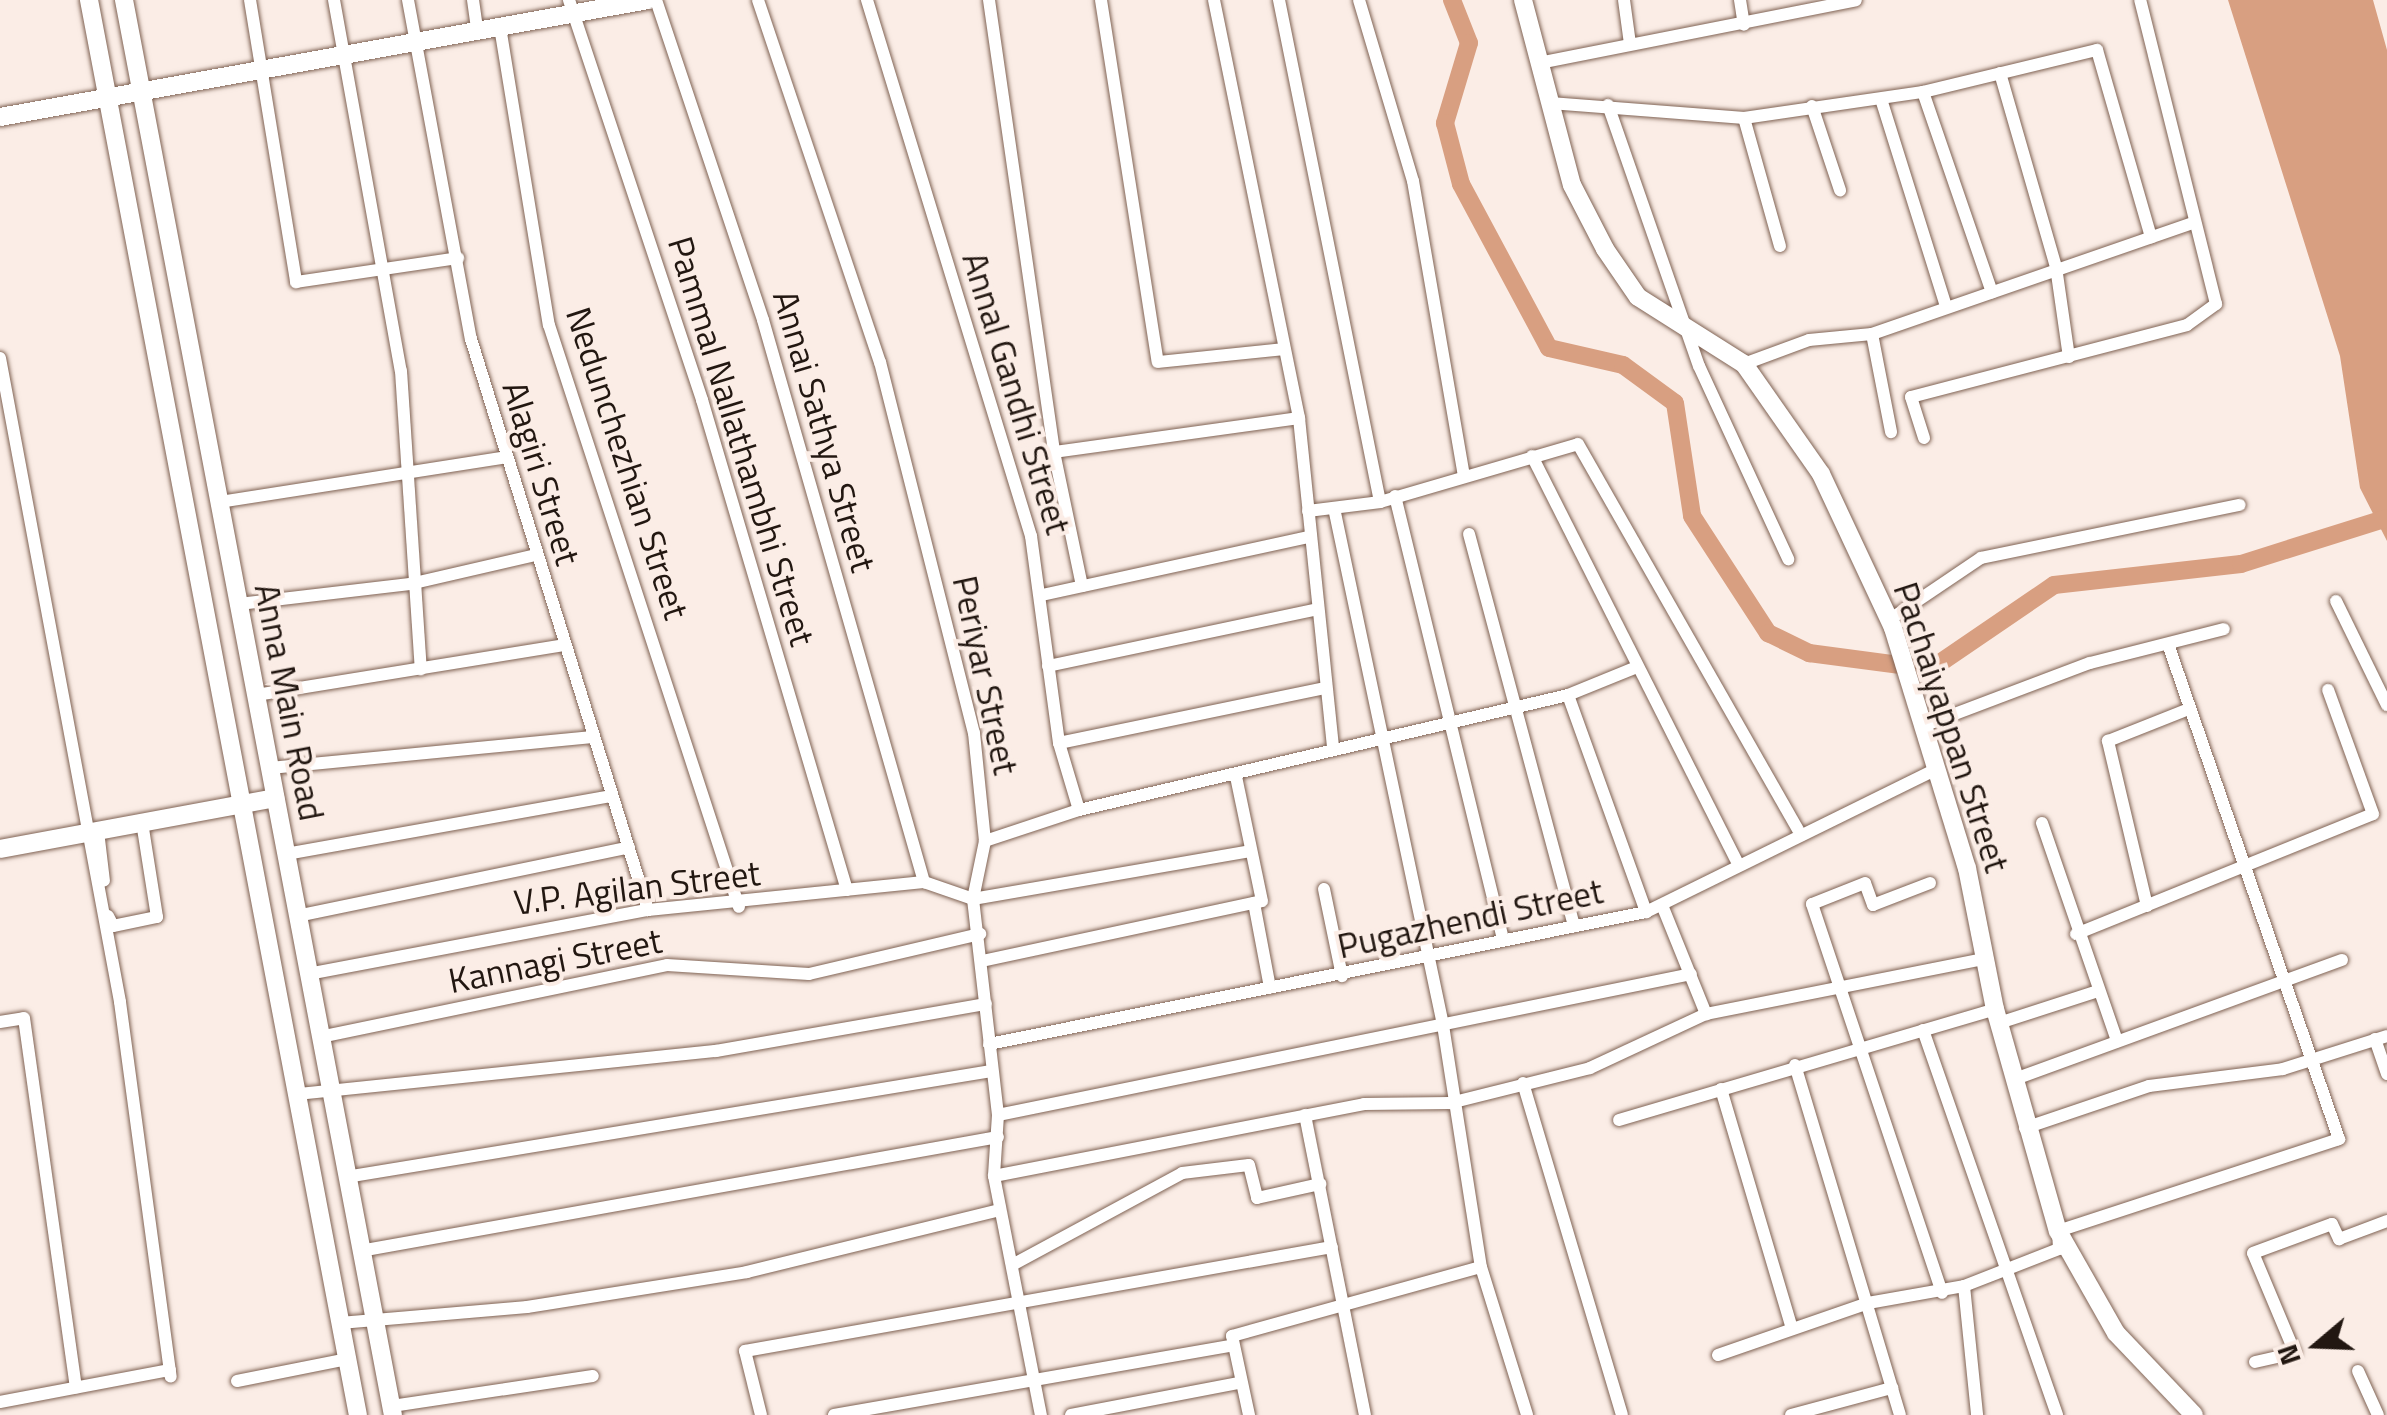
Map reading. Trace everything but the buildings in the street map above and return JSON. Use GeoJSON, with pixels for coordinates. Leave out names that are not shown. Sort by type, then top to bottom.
{"type":"FeatureCollection","features":[{"type":"Feature","properties":{"kind":"main road","name":"Anna Main Road"},"geometry":{"type":"LineString","coordinates":[[89,0],[358,1415]]}},
{"type":"Feature","properties":{"kind":"main road","name":"Anna Main Road"},"geometry":{"type":"LineString","coordinates":[[124,0],[392,1411]]}},
{"type":"Feature","properties":{"kind":"main road"},"geometry":{"type":"LineString","coordinates":[[0,117],[416,45],[500,27],[570,6],[652,0]]}},
{"type":"Feature","properties":{"kind":"main road","name":"Pachaiyappan Street"},"geometry":{"type":"LineString","coordinates":[[1523,0],[1572,186],[1605,249],[1638,296],[1687,322],[1744,364],[1820,474],[1891,624],[1936,769],[2025,1128],[2058,1231],[2116,1333],[2194,1415]]}},
{"type":"Feature","properties":{"kind":"main road"},"geometry":{"type":"LineString","coordinates":[[0,848],[275,798]]}},
{"type":"Feature","properties":{"kind":"street"},"geometry":{"type":"LineString","coordinates":[[250,0],[296,282],[458,258]]}},
{"type":"Feature","properties":{"kind":"street"},"geometry":{"type":"LineString","coordinates":[[334,0],[401,371],[410,584],[421,670]]}},
{"type":"Feature","properties":{"kind":"street","name":"Alagiri Street"},"geometry":{"type":"LineString","coordinates":[[408,0],[502,458],[648,910]]}},
{"type":"Feature","properties":{"kind":"street"},"geometry":{"type":"LineString","coordinates":[[473,0],[478,30]]}},
{"type":"Feature","properties":{"kind":"street","name":"Annai Sathya Street"},"geometry":{"type":"LineString","coordinates":[[652,0],[763,320],[924,882]]}},
{"type":"Feature","properties":{"kind":"street","name":"Periyar Street"},"geometry":{"type":"LineString","coordinates":[[758,0],[880,362],[974,734],[985,842],[973,899],[998,1115],[994,1176],[1022,1301],[1041,1415]]}},
{"type":"Feature","properties":{"kind":"street","name":"Annal Gandhi Street"},"geometry":{"type":"LineString","coordinates":[[867,0],[1042,594],[1058,744],[1079,810]]}},
{"type":"Feature","properties":{"kind":"street"},"geometry":{"type":"LineString","coordinates":[[988,0],[1054,452],[1082,586]]}},
{"type":"Feature","properties":{"kind":"street"},"geometry":{"type":"LineString","coordinates":[[1100,0],[1158,362],[1283,350]]}},
{"type":"Feature","properties":{"kind":"street"},"geometry":{"type":"LineString","coordinates":[[1214,0],[1299,418],[1314,610],[1334,748]]}},
{"type":"Feature","properties":{"kind":"street"},"geometry":{"type":"LineString","coordinates":[[1280,0],[1380,502]]}},
{"type":"Feature","properties":{"kind":"street"},"geometry":{"type":"LineString","coordinates":[[1360,0],[1413,181],[1464,478]]}},
{"type":"Feature","properties":{"kind":"street"},"geometry":{"type":"LineString","coordinates":[[1624,0],[1630,44]]}},
{"type":"Feature","properties":{"kind":"street"},"geometry":{"type":"LineString","coordinates":[[1740,0],[1744,25]]}},
{"type":"Feature","properties":{"kind":"street"},"geometry":{"type":"LineString","coordinates":[[1924,438],[1911,397],[2188,325],[2216,304],[2140,0]]}},
{"type":"Feature","properties":{"kind":"street"},"geometry":{"type":"LineString","coordinates":[[1540,63],[1851,1]]}},
{"type":"Feature","properties":{"kind":"street","name":"Pammal Nallathambhi Street"},"geometry":{"type":"LineString","coordinates":[[570,6],[702,400],[847,890]]}},
{"type":"Feature","properties":{"kind":"street","name":"Nedunchezhian Street"},"geometry":{"type":"LineString","coordinates":[[500,27],[549,325],[739,907]]}},
{"type":"Feature","properties":{"kind":"street"},"geometry":{"type":"LineString","coordinates":[[1550,103],[1744,118],[1923,92],[2097,50],[2151,237]]}},
{"type":"Feature","properties":{"kind":"street"},"geometry":{"type":"LineString","coordinates":[[2000,73],[2056,267],[2069,357]]}},
{"type":"Feature","properties":{"kind":"street"},"geometry":{"type":"LineString","coordinates":[[1923,92],[1992,292]]}},
{"type":"Feature","properties":{"kind":"street"},"geometry":{"type":"LineString","coordinates":[[1881,99],[1946,306]]}},
{"type":"Feature","properties":{"kind":"street"},"geometry":{"type":"LineString","coordinates":[[1608,105],[1687,322],[1788,559]]}},
{"type":"Feature","properties":{"kind":"street"},"geometry":{"type":"LineString","coordinates":[[1812,106],[1840,190]]}},
{"type":"Feature","properties":{"kind":"street"},"geometry":{"type":"LineString","coordinates":[[1744,118],[1780,246]]}},
{"type":"Feature","properties":{"kind":"street"},"geometry":{"type":"LineString","coordinates":[[1744,364],[1809,340],[1872,334],[2056,267],[2196,222]]}},
{"type":"Feature","properties":{"kind":"street"},"geometry":{"type":"LineString","coordinates":[[1872,334],[1891,432]]}},
{"type":"Feature","properties":{"kind":"street"},"geometry":{"type":"LineString","coordinates":[[0,358],[92,832],[170,1374],[0,1402]]}},
{"type":"Feature","properties":{"kind":"street"},"geometry":{"type":"LineString","coordinates":[[1054,452],[1299,418]]}},
{"type":"Feature","properties":{"kind":"street"},"geometry":{"type":"LineString","coordinates":[[1308,511],[1380,502],[1578,444],[1601,475],[1798,830]]}},
{"type":"Feature","properties":{"kind":"street"},"geometry":{"type":"LineString","coordinates":[[1532,456],[1740,865]]}},
{"type":"Feature","properties":{"kind":"street"},"geometry":{"type":"LineString","coordinates":[[220,502],[502,458]]}},
{"type":"Feature","properties":{"kind":"street"},"geometry":{"type":"LineString","coordinates":[[1396,496],[1446,719],[1503,938]]}},
{"type":"Feature","properties":{"kind":"street"},"geometry":{"type":"LineString","coordinates":[[1891,624],[1981,558],[2240,505]]}},
{"type":"Feature","properties":{"kind":"street"},"geometry":{"type":"LineString","coordinates":[[1334,508],[1443,1025],[1450,1103],[1482,1267],[1526,1415]]}},
{"type":"Feature","properties":{"kind":"street"},"geometry":{"type":"LineString","coordinates":[[1469,534],[1519,705],[1574,926]]}},
{"type":"Feature","properties":{"kind":"street"},"geometry":{"type":"LineString","coordinates":[[1042,594],[1308,537]]}},
{"type":"Feature","properties":{"kind":"street"},"geometry":{"type":"LineString","coordinates":[[239,604],[410,584],[536,555]]}},
{"type":"Feature","properties":{"kind":"street"},"geometry":{"type":"LineString","coordinates":[[2336,600],[2387,705]]}},
{"type":"Feature","properties":{"kind":"street"},"geometry":{"type":"LineString","coordinates":[[1048,666],[1314,610]]}},
{"type":"Feature","properties":{"kind":"street"},"geometry":{"type":"LineString","coordinates":[[1921,720],[2090,663],[2169,647],[2224,629]]}},
{"type":"Feature","properties":{"kind":"street"},"geometry":{"type":"LineString","coordinates":[[256,695],[564,645]]}},
{"type":"Feature","properties":{"kind":"street"},"geometry":{"type":"LineString","coordinates":[[1718,1355],[1868,1303],[1942,1294],[2003,1266],[2059,1250],[2058,1231],[2339,1139],[2242,871],[2169,647]]}},
{"type":"Feature","properties":{"kind":"street"},"geometry":{"type":"LineString","coordinates":[[985,842],[1079,810],[1236,777],[1334,748],[1383,740],[1446,719],[1568,695],[1637,667]]}},
{"type":"Feature","properties":{"kind":"street"},"geometry":{"type":"LineString","coordinates":[[1058,744],[1324,688]]}},
{"type":"Feature","properties":{"kind":"street"},"geometry":{"type":"LineString","coordinates":[[2076,934],[2242,871],[2373,814],[2328,690]]}},
{"type":"Feature","properties":{"kind":"street"},"geometry":{"type":"LineString","coordinates":[[1568,695],[1646,912]]}},
{"type":"Feature","properties":{"kind":"street"},"geometry":{"type":"LineString","coordinates":[[2147,906],[2108,741],[2189,709]]}},
{"type":"Feature","properties":{"kind":"street"},"geometry":{"type":"LineString","coordinates":[[270,768],[592,736]]}},
{"type":"Feature","properties":{"kind":"street","name":"Pugazhendi Street"},"geometry":{"type":"LineString","coordinates":[[988,1044],[1646,912],[1740,865],[1798,830],[1936,769]]}},
{"type":"Feature","properties":{"kind":"street"},"geometry":{"type":"LineString","coordinates":[[982,961],[1262,901],[1236,777]]}},
{"type":"Feature","properties":{"kind":"street"},"geometry":{"type":"LineString","coordinates":[[286,854],[612,796]]}},
{"type":"Feature","properties":{"kind":"street"},"geometry":{"type":"LineString","coordinates":[[92,832],[117,926],[158,915],[142,822]]}},
{"type":"Feature","properties":{"kind":"street"},"geometry":{"type":"LineString","coordinates":[[2042,822],[2076,934],[2117,1041]]}},
{"type":"Feature","properties":{"kind":"street"},"geometry":{"type":"LineString","coordinates":[[297,916],[629,848]]}},
{"type":"Feature","properties":{"kind":"street"},"geometry":{"type":"LineString","coordinates":[[973,899],[1250,850]]}},
{"type":"Feature","properties":{"kind":"street","name":"V.P. Agilan Street"},"geometry":{"type":"LineString","coordinates":[[308,974],[648,910],[739,907],[924,882],[973,899]]}},
{"type":"Feature","properties":{"kind":"street"},"geometry":{"type":"LineString","coordinates":[[1930,883],[1873,905],[1866,882],[1812,904],[1844,989],[1942,1294]]}},
{"type":"Feature","properties":{"kind":"street"},"geometry":{"type":"LineString","coordinates":[[1324,889],[1342,976]]}},
{"type":"Feature","properties":{"kind":"street"},"geometry":{"type":"LineString","coordinates":[[1254,904],[1270,988]]}},
{"type":"Feature","properties":{"kind":"street"},"geometry":{"type":"LineString","coordinates":[[1662,905],[1706,1014]]}},
{"type":"Feature","properties":{"kind":"street","name":"Kannagi Street"},"geometry":{"type":"LineString","coordinates":[[320,1037],[667,964],[809,974],[980,934]]}},
{"type":"Feature","properties":{"kind":"street"},"geometry":{"type":"LineString","coordinates":[[994,1176],[1305,1115],[1450,1103],[1590,1068],[1706,1014],[1985,959]]}},
{"type":"Feature","properties":{"kind":"street"},"geometry":{"type":"LineString","coordinates":[[2015,1079],[2342,960]]}},
{"type":"Feature","properties":{"kind":"street"},"geometry":{"type":"LineString","coordinates":[[998,1115],[1690,974]]}},
{"type":"Feature","properties":{"kind":"street"},"geometry":{"type":"LineString","coordinates":[[1619,1120],[1795,1064],[1923,1030],[2098,991]]}},
{"type":"Feature","properties":{"kind":"street"},"geometry":{"type":"LineString","coordinates":[[298,1094],[331,1094],[716,1051],[986,1004]]}},
{"type":"Feature","properties":{"kind":"street"},"geometry":{"type":"LineString","coordinates":[[0,1022],[24,1018],[76,1387]]}},
{"type":"Feature","properties":{"kind":"street"},"geometry":{"type":"LineString","coordinates":[[1923,1030],[2057,1415]]}},
{"type":"Feature","properties":{"kind":"street"},"geometry":{"type":"LineString","coordinates":[[2025,1128],[2150,1086],[2310,1062],[2381,1038],[2387,1074]]}},
{"type":"Feature","properties":{"kind":"street"},"geometry":{"type":"LineString","coordinates":[[1795,1064],[1900,1415]]}},
{"type":"Feature","properties":{"kind":"street"},"geometry":{"type":"LineString","coordinates":[[346,1176],[991,1070]]}},
{"type":"Feature","properties":{"kind":"street"},"geometry":{"type":"LineString","coordinates":[[1523,1084],[1622,1415]]}},
{"type":"Feature","properties":{"kind":"street"},"geometry":{"type":"LineString","coordinates":[[1721,1088],[1792,1328]]}},
{"type":"Feature","properties":{"kind":"street"},"geometry":{"type":"LineString","coordinates":[[1305,1115],[1332,1248],[1340,1311],[1365,1415]]}},
{"type":"Feature","properties":{"kind":"street"},"geometry":{"type":"LineString","coordinates":[[360,1251],[998,1137]]}},
{"type":"Feature","properties":{"kind":"street"},"geometry":{"type":"LineString","coordinates":[[1014,1264],[1182,1173],[1249,1165],[1257,1198],[1320,1184]]}},
{"type":"Feature","properties":{"kind":"street"},"geometry":{"type":"LineString","coordinates":[[340,1323],[527,1307],[748,1272],[999,1210]]}},
{"type":"Feature","properties":{"kind":"street"},"geometry":{"type":"LineString","coordinates":[[2255,1362],[2295,1353],[2253,1254],[2332,1224],[2338,1240],[2387,1220]]}},
{"type":"Feature","properties":{"kind":"street"},"geometry":{"type":"LineString","coordinates":[[761,1415],[742,1364],[752,1350],[1332,1248]]}},
{"type":"Feature","properties":{"kind":"street"},"geometry":{"type":"LineString","coordinates":[[834,1415],[1230,1346],[1243,1332],[1340,1311],[1482,1267]]}},
{"type":"Feature","properties":{"kind":"street"},"geometry":{"type":"LineString","coordinates":[[1964,1286],[1977,1415]]}},
{"type":"Feature","properties":{"kind":"street"},"geometry":{"type":"LineString","coordinates":[[1230,1346],[1248,1415]]}},
{"type":"Feature","properties":{"kind":"street"},"geometry":{"type":"LineString","coordinates":[[236,1381],[347,1359]]}},
{"type":"Feature","properties":{"kind":"street"},"geometry":{"type":"LineString","coordinates":[[2358,1370],[2378,1415]]}},
{"type":"Feature","properties":{"kind":"street"},"geometry":{"type":"LineString","coordinates":[[392,1411],[593,1376]]}},
{"type":"Feature","properties":{"kind":"street"},"geometry":{"type":"LineString","coordinates":[[1071,1415],[1240,1383]]}},
{"type":"Feature","properties":{"kind":"street"},"geometry":{"type":"LineString","coordinates":[[1791,1415],[1892,1388]]}},
{"type":"Feature","properties":{"kind":"shaded area"},"geometry":{"type":"Polygon","coordinates":[[[2228,0],[2373,0],[2387,50],[2387,541],[2360,488],[2340,356],[2228,0]]]}},
{"type":"Feature","properties":{"kind":"waterway"},"geometry":{"type":"LineString","coordinates":[[1452,0],[1469,43],[1445,123],[1461,184],[1549,348],[1623,365],[1675,403],[1692,516],[1768,633],[1809,653],[1931,669],[2054,585],[2241,564],[2387,518]]}}]}
